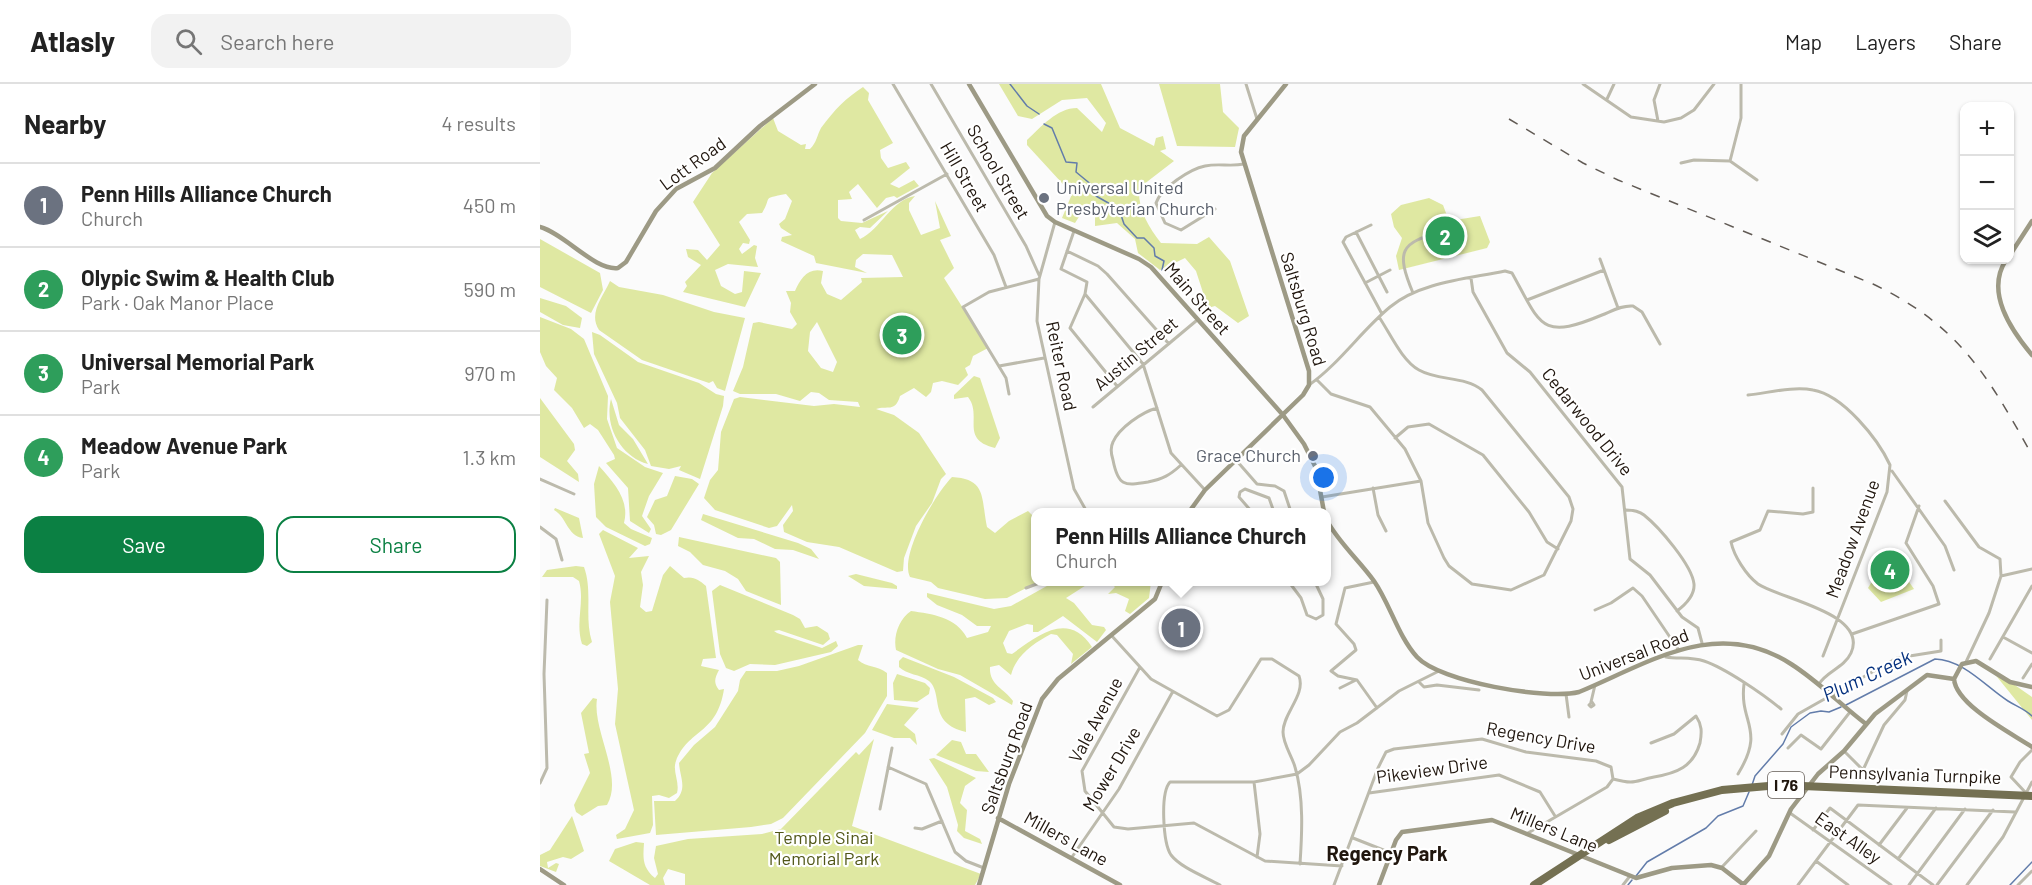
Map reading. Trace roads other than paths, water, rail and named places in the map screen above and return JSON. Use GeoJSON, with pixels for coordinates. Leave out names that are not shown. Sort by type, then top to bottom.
{"type":"FeatureCollection","features":[{"type":"Feature","properties":{"kind":"highway","name":"Pennsylvania Turnpike"},"geometry":{"type":"LineString","coordinates":[[1534,885],[1629,828],[1661,813],[1730,794],[1799,790],[2006,796],[2029,794]]}},
{"type":"Feature","properties":{"kind":"highway","name":"Pennsylvania Turnpike"},"geometry":{"type":"LineString","coordinates":[[2006,796],[2032,801]]}},
{"type":"Feature","properties":{"kind":"highway","name":"Pennsylvania Turnpike"},"geometry":{"type":"LineString","coordinates":[[1543,885],[1581,856]]}},
{"type":"Feature","properties":{"kind":"street","name":"Lott Road"},"geometry":{"type":"LineString","coordinates":[[540,227],[562,237],[605,267],[614,269],[622,266],[656,211],[676,189],[715,168],[760,126],[815,84]]}},
{"type":"Feature","properties":{"kind":"street","name":"Hill Street"},"geometry":{"type":"LineString","coordinates":[[893,84],[994,255],[1006,287]]}},
{"type":"Feature","properties":{"kind":"street","name":"School Street"},"geometry":{"type":"LineString","coordinates":[[931,84],[1026,246],[1039,277]]}},
{"type":"Feature","properties":{"kind":"street","name":"Main Street"},"geometry":{"type":"LineString","coordinates":[[969,84],[1047,216],[1055,222],[1151,267],[1196,321],[1283,415]]}},
{"type":"Feature","properties":{"kind":"street"},"geometry":{"type":"LineString","coordinates":[[1246,84],[1257,119]]}},
{"type":"Feature","properties":{"kind":"street","name":"Saltsburg Road"},"geometry":{"type":"LineString","coordinates":[[1192,508],[1205,490],[1283,415],[1309,385],[1309,371],[1244,164],[1242,141],[1286,84]]}},
{"type":"Feature","properties":{"kind":"street"},"geometry":{"type":"LineString","coordinates":[[1583,84],[1631,117],[1658,121],[1672,121],[1689,115],[1714,84]]}},
{"type":"Feature","properties":{"kind":"street"},"geometry":{"type":"LineString","coordinates":[[1606,99],[1614,84]]}},
{"type":"Feature","properties":{"kind":"street"},"geometry":{"type":"LineString","coordinates":[[1658,121],[1654,100],[1660,84]]}},
{"type":"Feature","properties":{"kind":"street"},"geometry":{"type":"LineString","coordinates":[[1730,161],[1741,118],[1741,84]]}},
{"type":"Feature","properties":{"kind":"street"},"geometry":{"type":"LineString","coordinates":[[1681,163],[1694,160],[1730,161],[1757,180]]}},
{"type":"Feature","properties":{"kind":"street"},"geometry":{"type":"LineString","coordinates":[[1215,209],[1181,230],[1165,223],[1156,203],[1164,191],[1199,167],[1208,165],[1231,167],[1244,164]]}},
{"type":"Feature","properties":{"kind":"street"},"geometry":{"type":"LineString","coordinates":[[864,220],[947,174]]}},
{"type":"Feature","properties":{"kind":"street"},"geometry":{"type":"LineString","coordinates":[[2014,249],[2032,221]]}},
{"type":"Feature","properties":{"kind":"street","name":"Reiter Road"},"geometry":{"type":"LineString","coordinates":[[1055,222],[1039,277],[1036,321],[1074,489],[1084,508]]}},
{"type":"Feature","properties":{"kind":"street"},"geometry":{"type":"LineString","coordinates":[[1317,380],[1331,394],[1370,407],[1413,462],[1421,481],[1428,524],[1449,566],[1472,584],[1506,591],[1518,588],[1544,574],[1558,549],[1572,515],[1571,504],[1564,490],[1482,390],[1420,371],[1411,364],[1381,316],[1344,242],[1346,237],[1371,225]]}},
{"type":"Feature","properties":{"kind":"street"},"geometry":{"type":"LineString","coordinates":[[1074,231],[1061,269],[1087,282],[1085,294],[1070,328],[1117,386]]}},
{"type":"Feature","properties":{"kind":"street"},"geometry":{"type":"LineString","coordinates":[[1356,232],[1387,292]]}},
{"type":"Feature","properties":{"kind":"street"},"geometry":{"type":"LineString","coordinates":[[1413,293],[1402,267],[1406,248],[1414,241],[1443,232]]}},
{"type":"Feature","properties":{"kind":"street"},"geometry":{"type":"LineString","coordinates":[[1067,251],[1098,266],[1169,344]]}},
{"type":"Feature","properties":{"kind":"street"},"geometry":{"type":"LineString","coordinates":[[1600,259],[1618,308]]}},
{"type":"Feature","properties":{"kind":"street"},"geometry":{"type":"LineString","coordinates":[[2004,264],[1997,278],[1998,293],[2010,326],[2032,356]]}},
{"type":"Feature","properties":{"kind":"street"},"geometry":{"type":"LineString","coordinates":[[1365,283],[1390,270]]}},
{"type":"Feature","properties":{"kind":"street"},"geometry":{"type":"LineString","coordinates":[[1527,300],[1604,270]]}},
{"type":"Feature","properties":{"kind":"street"},"geometry":{"type":"LineString","coordinates":[[1309,385],[1317,380],[1381,316],[1413,293],[1470,278],[1510,272],[1540,321],[1559,329],[1574,327],[1628,305],[1638,308],[1660,344]]}},
{"type":"Feature","properties":{"kind":"street"},"geometry":{"type":"LineString","coordinates":[[1009,394],[1006,378],[963,307],[989,292],[1039,277]]}},
{"type":"Feature","properties":{"kind":"street","name":"Cedarwood Drive"},"geometry":{"type":"LineString","coordinates":[[1470,278],[1473,292],[1507,353],[1530,372],[1622,487],[1630,559],[1650,576],[1676,612],[1698,628],[1702,643]]}},
{"type":"Feature","properties":{"kind":"street"},"geometry":{"type":"LineString","coordinates":[[1085,294],[1143,364],[1171,453],[1205,490]]}},
{"type":"Feature","properties":{"kind":"street","name":"Austin Street"},"geometry":{"type":"LineString","coordinates":[[1093,407],[1196,321]]}},
{"type":"Feature","properties":{"kind":"street"},"geometry":{"type":"LineString","coordinates":[[999,366],[1044,358]]}},
{"type":"Feature","properties":{"kind":"street","name":"Meadow Avenue"},"geometry":{"type":"LineString","coordinates":[[1748,395],[1796,390],[1820,392],[1863,423],[1887,458],[1892,471],[1887,492],[1823,656]]}},
{"type":"Feature","properties":{"kind":"street"},"geometry":{"type":"LineString","coordinates":[[1157,408],[1144,412],[1116,436],[1111,447],[1116,475],[1123,483],[1133,485],[1165,479],[1181,465]]}},
{"type":"Feature","properties":{"kind":"street"},"geometry":{"type":"LineString","coordinates":[[1283,415],[1314,462],[1323,508]]}},
{"type":"Feature","properties":{"kind":"street"},"geometry":{"type":"LineString","coordinates":[[1395,438],[1408,427],[1429,424],[1442,429],[1483,455],[1528,512],[1547,542],[1558,549]]}},
{"type":"Feature","properties":{"kind":"street"},"geometry":{"type":"LineString","coordinates":[[1236,460],[1256,483],[1282,489],[1289,508]]}},
{"type":"Feature","properties":{"kind":"street"},"geometry":{"type":"LineString","coordinates":[[1892,471],[1919,506],[1945,546],[1954,570]]}},
{"type":"Feature","properties":{"kind":"street"},"geometry":{"type":"LineString","coordinates":[[540,479],[574,494]]}},
{"type":"Feature","properties":{"kind":"street"},"geometry":{"type":"LineString","coordinates":[[1320,497],[1421,481]]}},
{"type":"Feature","properties":{"kind":"street"},"geometry":{"type":"LineString","coordinates":[[1252,489],[1256,483]]}},
{"type":"Feature","properties":{"kind":"street"},"geometry":{"type":"LineString","coordinates":[[1373,488],[1378,514],[1386,531]]}},
{"type":"Feature","properties":{"kind":"street"},"geometry":{"type":"LineString","coordinates":[[1813,488],[1813,512],[1803,514],[1768,511],[1760,530],[1734,540],[1731,545],[1749,575],[1760,585],[1773,592],[1793,596],[1838,618]]}},
{"type":"Feature","properties":{"kind":"street"},"geometry":{"type":"LineString","coordinates":[[1248,508],[1239,495],[1242,490],[1252,489],[1269,498],[1272,508]]}},
{"type":"Feature","properties":{"kind":"street"},"geometry":{"type":"LineString","coordinates":[[1945,501],[1979,547],[2000,560],[2001,576],[1989,613],[1966,662],[1957,670],[1954,679],[1959,693],[1968,703],[2032,748],[2011,777],[2029,794]]}},
{"type":"Feature","properties":{"kind":"street"},"geometry":{"type":"LineString","coordinates":[[1818,685],[1825,676],[1847,659],[1853,647],[1852,634],[1939,604],[1933,586],[1906,543],[1919,506]]}},
{"type":"Feature","properties":{"kind":"street"},"geometry":{"type":"LineString","coordinates":[[1626,510],[1644,514],[1673,545],[1691,575],[1693,590],[1688,601],[1676,612]]}},
{"type":"Feature","properties":{"kind":"street"},"geometry":{"type":"LineString","coordinates":[[540,526],[556,539],[562,560]]}},
{"type":"Feature","properties":{"kind":"street","name":"Universal Road"},"geometry":{"type":"LineString","coordinates":[[1331,526],[1374,582],[1411,649],[1421,661],[1439,671],[1516,691],[1566,694],[1595,685],[1678,649],[1702,643],[1725,643],[1770,654],[1788,662],[1866,724]]}},
{"type":"Feature","properties":{"kind":"street"},"geometry":{"type":"LineString","coordinates":[[2001,576],[2032,569]]}},
{"type":"Feature","properties":{"kind":"street"},"geometry":{"type":"LineString","coordinates":[[1374,582],[1345,588],[1336,620],[1338,627],[1354,644],[1356,650],[1331,671],[1338,676],[1356,680],[1377,708]]}},
{"type":"Feature","properties":{"kind":"street"},"geometry":{"type":"LineString","coordinates":[[1026,588],[1031,586]]}},
{"type":"Feature","properties":{"kind":"street","name":"Saltsburg Road"},"geometry":{"type":"LineString","coordinates":[[978,885],[985,869],[998,819],[1023,744],[1042,699],[1058,679],[1155,599],[1160,586]]}},
{"type":"Feature","properties":{"kind":"street"},"geometry":{"type":"LineString","coordinates":[[1292,586],[1301,598],[1307,615],[1316,619],[1323,615],[1324,608],[1317,586]]}},
{"type":"Feature","properties":{"kind":"street"},"geometry":{"type":"LineString","coordinates":[[1990,659],[2032,586]]}},
{"type":"Feature","properties":{"kind":"street"},"geometry":{"type":"LineString","coordinates":[[1595,610],[1611,603],[1633,588],[1642,596],[1678,649]]}},
{"type":"Feature","properties":{"kind":"street"},"geometry":{"type":"LineString","coordinates":[[540,783],[547,768],[542,674],[547,600]]}},
{"type":"Feature","properties":{"kind":"street","name":"Meadow Avenue"},"geometry":{"type":"LineString","coordinates":[[1838,618],[1852,634]]}},
{"type":"Feature","properties":{"kind":"street"},"geometry":{"type":"LineString","coordinates":[[1111,635],[1151,679],[1206,711],[1221,716],[1229,710],[1261,659],[1269,658],[1299,676],[1301,682],[1283,729],[1297,774],[1302,832],[1300,864]]}},
{"type":"Feature","properties":{"kind":"street"},"geometry":{"type":"LineString","coordinates":[[2003,637],[2032,653]]}},
{"type":"Feature","properties":{"kind":"street"},"geometry":{"type":"LineString","coordinates":[[1782,735],[1798,714],[1897,658],[1941,651],[1941,640]]}},
{"type":"Feature","properties":{"kind":"street"},"geometry":{"type":"LineString","coordinates":[[1664,656],[1703,661],[1763,694],[1781,709]]}},
{"type":"Feature","properties":{"kind":"street"},"geometry":{"type":"LineString","coordinates":[[1966,662],[1982,663],[2010,682],[2032,687]]}},
{"type":"Feature","properties":{"kind":"street"},"geometry":{"type":"LineString","coordinates":[[2023,678],[2032,663]]}},
{"type":"Feature","properties":{"kind":"street","name":"Vale Avenue"},"geometry":{"type":"LineString","coordinates":[[1140,667],[1082,771],[1082,785],[1109,823],[1121,828],[1188,823],[1200,825],[1257,858],[1270,862],[1342,866]]}},
{"type":"Feature","properties":{"kind":"street"},"geometry":{"type":"LineString","coordinates":[[1220,885],[1212,883],[1173,858],[1168,850],[1163,795],[1170,782],[1254,782],[1297,774],[1309,765],[1333,736],[1400,691],[1439,671]]}},
{"type":"Feature","properties":{"kind":"street"},"geometry":{"type":"LineString","coordinates":[[1623,885],[1633,877],[1672,868],[1711,865],[1722,868],[1744,885],[1769,856],[1794,805],[1818,774],[1844,751],[1866,724],[1927,675],[1954,679]]}},
{"type":"Feature","properties":{"kind":"street"},"geometry":{"type":"LineString","coordinates":[[1340,688],[1356,680]]}},
{"type":"Feature","properties":{"kind":"street"},"geometry":{"type":"LineString","coordinates":[[1419,682],[1424,687],[1437,685],[1479,690]]}},
{"type":"Feature","properties":{"kind":"street"},"geometry":{"type":"LineString","coordinates":[[1738,774],[1746,762],[1752,741],[1750,722],[1742,696],[1744,684]]}},
{"type":"Feature","properties":{"kind":"street"},"geometry":{"type":"LineString","coordinates":[[1591,702],[1595,685]]}},
{"type":"Feature","properties":{"kind":"street"},"geometry":{"type":"LineString","coordinates":[[1844,751],[1863,770],[1884,725],[1905,700],[1908,689]]}},
{"type":"Feature","properties":{"kind":"street","name":"Mower Drive"},"geometry":{"type":"LineString","coordinates":[[1072,857],[1119,789],[1172,693]]}},
{"type":"Feature","properties":{"kind":"street"},"geometry":{"type":"LineString","coordinates":[[1566,694],[1569,717]]}},
{"type":"Feature","properties":{"kind":"street"},"geometry":{"type":"LineString","coordinates":[[1788,748],[1801,735],[1821,750],[1850,712]]}},
{"type":"Feature","properties":{"kind":"street"},"geometry":{"type":"LineString","coordinates":[[1528,834],[1607,787],[1613,779],[1637,783],[1680,771],[1697,752],[1702,735],[1701,722],[1696,716],[1674,734],[1651,744]]}},
{"type":"Feature","properties":{"kind":"street","name":"Regency Drive"},"geometry":{"type":"LineString","coordinates":[[1334,885],[1386,752],[1482,739],[1526,752],[1606,764],[1611,767],[1613,779]]}},
{"type":"Feature","properties":{"kind":"street"},"geometry":{"type":"LineString","coordinates":[[880,809],[892,748]]}},
{"type":"Feature","properties":{"kind":"street"},"geometry":{"type":"LineString","coordinates":[[888,767],[926,784],[957,856],[985,869]]}},
{"type":"Feature","properties":{"kind":"street","name":"Pikeview Drive"},"geometry":{"type":"LineString","coordinates":[[1369,793],[1499,775],[1540,792],[1555,816]]}},
{"type":"Feature","properties":{"kind":"street"},"geometry":{"type":"LineString","coordinates":[[1254,782],[1260,834],[1257,858]]}},
{"type":"Feature","properties":{"kind":"street"},"geometry":{"type":"LineString","coordinates":[[1967,885],[2000,841],[2015,812],[2029,794],[2032,782]]}},
{"type":"Feature","properties":{"kind":"street"},"geometry":{"type":"LineString","coordinates":[[1798,885],[1858,805],[2015,812]]}},
{"type":"Feature","properties":{"kind":"street"},"geometry":{"type":"LineString","coordinates":[[1879,844],[1907,807]]}},
{"type":"Feature","properties":{"kind":"street"},"geometry":{"type":"LineString","coordinates":[[1814,830],[1829,808],[1935,885],[1993,810]]}},
{"type":"Feature","properties":{"kind":"street"},"geometry":{"type":"LineString","coordinates":[[1898,859],[1936,808]]}},
{"type":"Feature","properties":{"kind":"street"},"geometry":{"type":"LineString","coordinates":[[1909,885],[1965,809]]}},
{"type":"Feature","properties":{"kind":"street","name":"East Alley"},"geometry":{"type":"LineString","coordinates":[[1789,812],[1891,885]]}},
{"type":"Feature","properties":{"kind":"street","name":"Millers Lane"},"geometry":{"type":"LineString","coordinates":[[998,819],[1120,885]]}},
{"type":"Feature","properties":{"kind":"street","name":"Millers Lane"},"geometry":{"type":"LineString","coordinates":[[1379,885],[1398,836],[1406,831],[1492,819],[1633,877]]}},
{"type":"Feature","properties":{"kind":"street"},"geometry":{"type":"LineString","coordinates":[[915,828],[922,829],[942,821]]}},
{"type":"Feature","properties":{"kind":"street"},"geometry":{"type":"LineString","coordinates":[[1722,868],[1756,831]]}},
{"type":"Feature","properties":{"kind":"street"},"geometry":{"type":"LineString","coordinates":[[1353,838],[1391,853]]}},
{"type":"Feature","properties":{"kind":"street"},"geometry":{"type":"LineString","coordinates":[[1816,861],[1848,885]]}},
{"type":"Feature","properties":{"kind":"street"},"geometry":{"type":"LineString","coordinates":[[540,869],[564,885]]}},
{"type":"Feature","properties":{"kind":"street"},"geometry":{"type":"LineString","coordinates":[[2018,885],[2032,871]]}},
{"type":"Feature","properties":{"kind":"waterway"},"geometry":{"type":"LineString","coordinates":[[1010,84],[1027,106],[1039,114]]}},
{"type":"Feature","properties":{"kind":"waterway"},"geometry":{"type":"LineString","coordinates":[[1044,124],[1052,128],[1066,162],[1077,163],[1076,172],[1093,186],[1096,196],[1119,209],[1124,224],[1137,238],[1144,238],[1154,248],[1155,256],[1164,261],[1162,270]]}},
{"type":"Feature","properties":{"kind":"waterway","name":"Plum Creek"},"geometry":{"type":"LineString","coordinates":[[1846,705],[1935,659],[1956,664],[1965,669],[2032,716]]}},
{"type":"Feature","properties":{"kind":"waterway","name":"Plum Creek"},"geometry":{"type":"LineString","coordinates":[[1752,785],[1755,776],[1783,744],[1791,727],[1810,713],[1829,712],[1841,707]]}},
{"type":"Feature","properties":{"kind":"waterway","name":"Plum Creek"},"geometry":{"type":"LineString","coordinates":[[1636,876],[1647,862],[1706,828],[1718,816],[1743,806],[1749,792]]}},
{"type":"Feature","properties":{"kind":"waterway"},"geometry":{"type":"LineString","coordinates":[[2010,885],[2032,862]]}},
{"type":"Feature","properties":{"kind":"waterway","name":"Plum Creek"},"geometry":{"type":"LineString","coordinates":[[1628,885],[1632,880]]}},
{"type":"Feature","properties":{"kind":"railway"},"geometry":{"type":"LineString","coordinates":[[1509,119],[1583,163],[1618,180],[1873,284],[1903,300],[1950,335],[1968,355],[2001,401],[2032,455]]}},
{"type":"Feature","properties":{"kind":"place","name":"Universal United Presbyterian Church"},"geometry":{"type":"Point","coordinates":[1044,198]}},
{"type":"Feature","properties":{"kind":"place","name":"Olypic Swim & Health Club"},"geometry":{"type":"Point","coordinates":[1445,236]}},
{"type":"Feature","properties":{"kind":"place","name":"Universal Memorial Park"},"geometry":{"type":"Point","coordinates":[902,335]}},
{"type":"Feature","properties":{"kind":"place","name":"Grace Church"},"geometry":{"type":"Point","coordinates":[1313,456]}},
{"type":"Feature","properties":{"kind":"place","name":"Meadow Avenue Park"},"geometry":{"type":"Point","coordinates":[1890,570]}},
{"type":"Feature","properties":{"kind":"place","name":"Penn Hills Alliance Church"},"geometry":{"type":"Point","coordinates":[1181,628]}},
{"type":"Feature","properties":{"kind":"district","name":"Regency Park"},"geometry":{"type":"Point","coordinates":[1387,854]}},
{"type":"Feature","properties":{"kind":"park label","name":"Temple Sinai Memorial Park"},"geometry":{"type":"Point","coordinates":[824,848]}}]}
